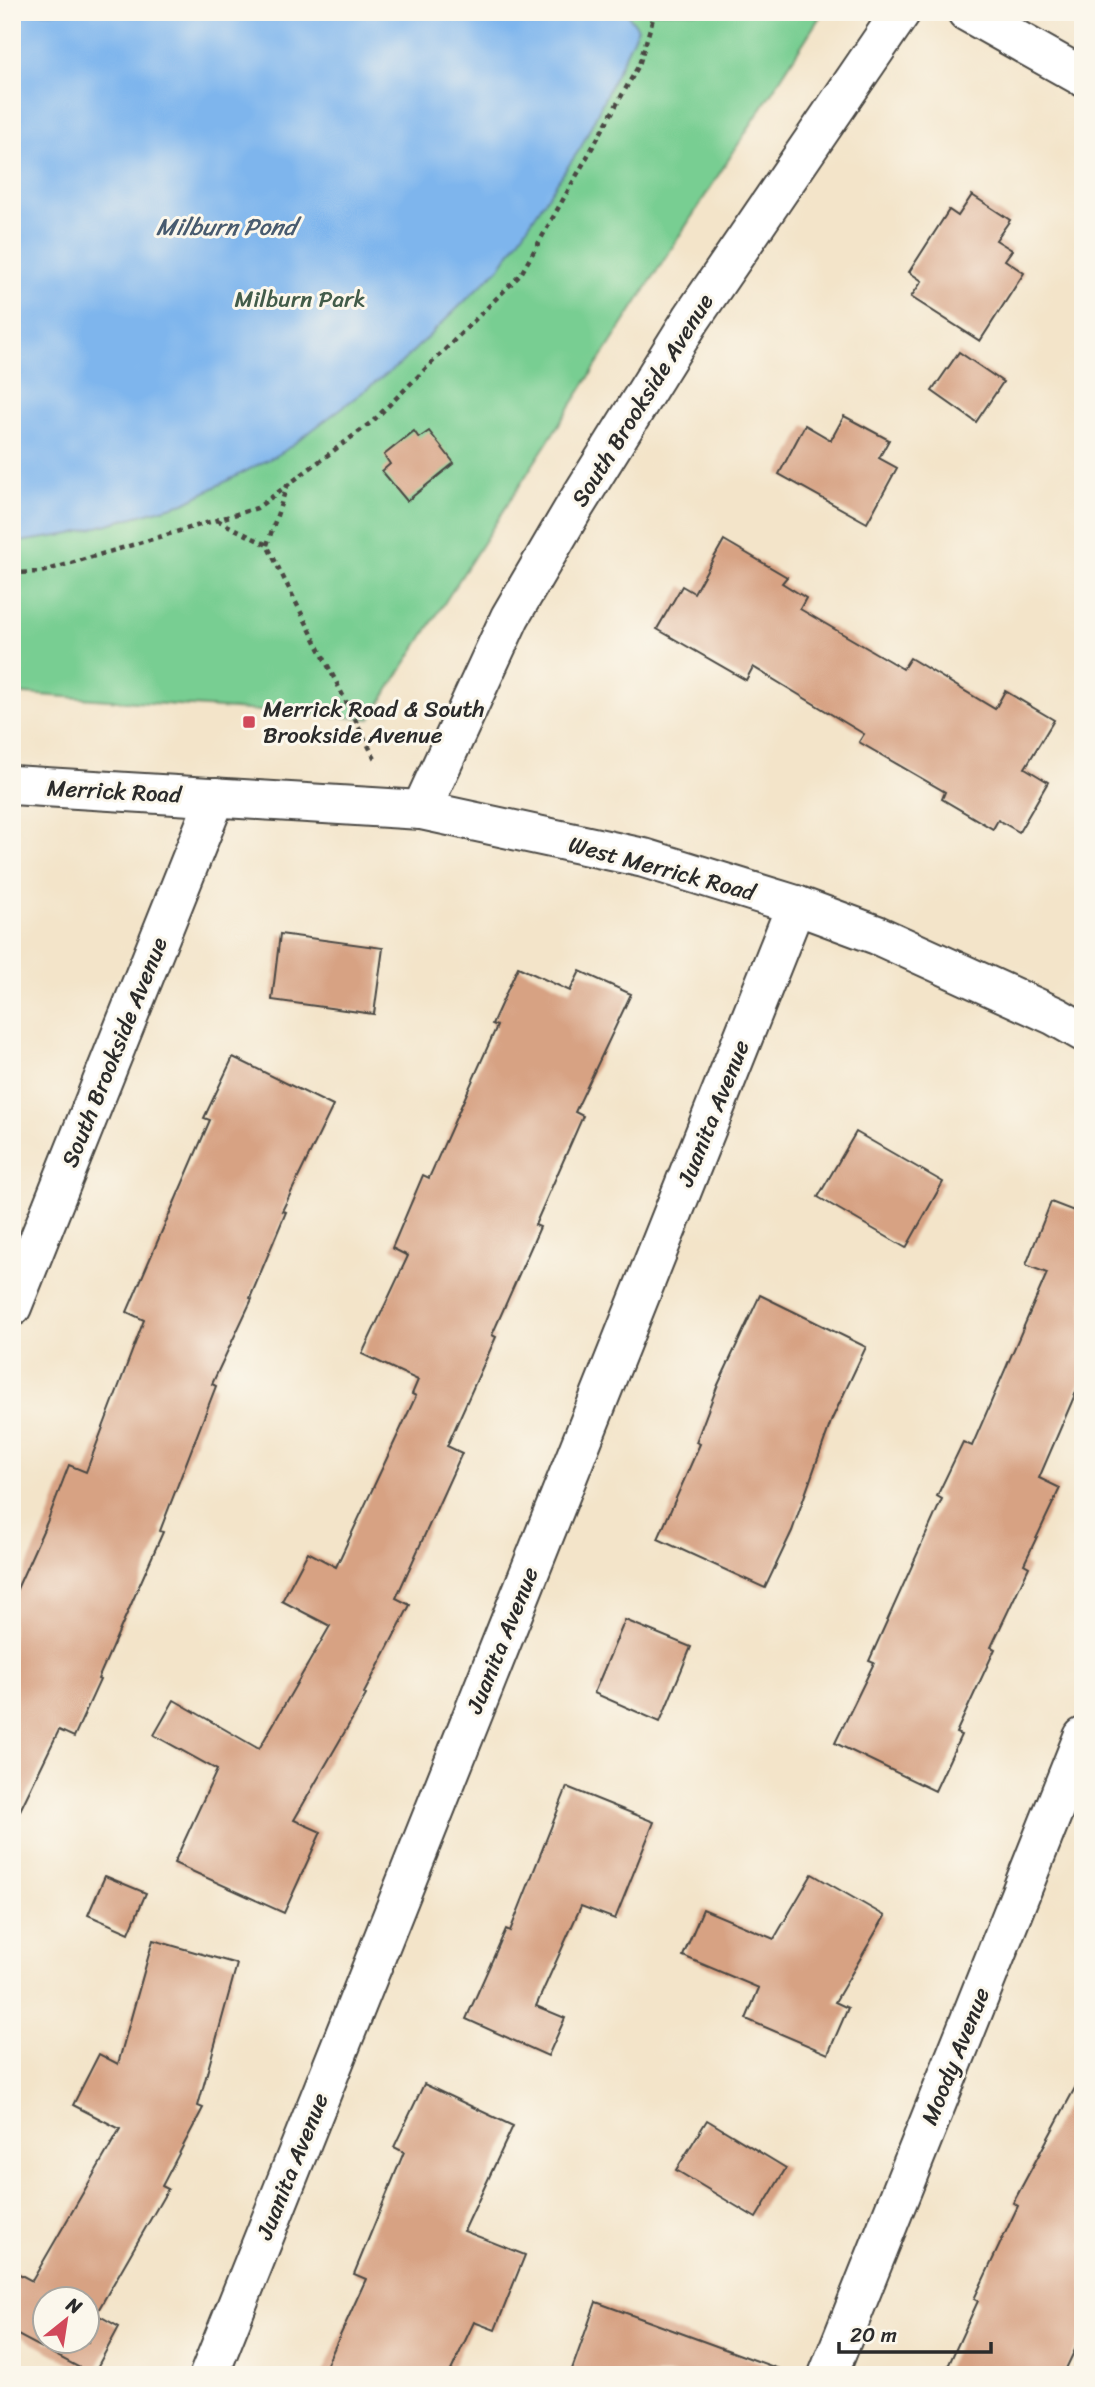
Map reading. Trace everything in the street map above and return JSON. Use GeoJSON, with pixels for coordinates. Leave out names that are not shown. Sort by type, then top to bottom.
{"type":"FeatureCollection","features":[{"type":"Feature","properties":{"kind":"street","name":"South Brookside Avenue"},"geometry":{"type":"LineString","coordinates":[[410,809],[510,617],[575,506],[692,318],[901,12]]}},
{"type":"Feature","properties":{"kind":"street"},"geometry":{"type":"LineString","coordinates":[[967,12],[1083,77]]}},
{"type":"Feature","properties":{"kind":"street","name":"Merrick Road"},"geometry":{"type":"LineString","coordinates":[[12,785],[216,796]]}},
{"type":"Feature","properties":{"kind":"street","name":"South Brookside Avenue"},"geometry":{"type":"LineString","coordinates":[[12,1307],[216,796]]}},
{"type":"Feature","properties":{"kind":"street","name":"West Merrick Road"},"geometry":{"type":"LineString","coordinates":[[216,796],[410,809],[644,858],[796,905],[890,941],[1055,1016],[1083,1032]]}},
{"type":"Feature","properties":{"kind":"street","name":"Juanita Avenue"},"geometry":{"type":"LineString","coordinates":[[209,2375],[796,905]]}},
{"type":"Feature","properties":{"kind":"street","name":"Moody Avenue"},"geometry":{"type":"LineString","coordinates":[[828,2375],[1083,1737]]}},
{"type":"Feature","properties":{"kind":"path"},"geometry":{"type":"LineString","coordinates":[[12,573],[41,572],[257,508],[373,421],[521,274],[639,65],[655,12]]}},
{"type":"Feature","properties":{"kind":"path"},"geometry":{"type":"LineString","coordinates":[[267,545],[287,485]]}},
{"type":"Feature","properties":{"kind":"path"},"geometry":{"type":"LineString","coordinates":[[216,520],[267,545],[410,809]]}},
{"type":"Feature","properties":{"kind":"green space","name":"Milburn Park"},"geometry":{"type":"Polygon","coordinates":[[[12,12],[823,12],[370,719],[12,693],[12,12]]]}},
{"type":"Feature","properties":{"kind":"water","name":"Milburn Pond"},"geometry":{"type":"Polygon","coordinates":[[[12,12],[626,12],[638,28],[581,147],[501,266],[400,364],[283,452],[184,503],[72,534],[12,543],[12,12]]]}},
{"type":"Feature","properties":{"kind":"building"},"geometry":{"type":"Polygon","coordinates":[[[972,195],[1010,220],[996,240],[1012,250],[1005,260],[1024,273],[980,341],[911,297],[922,281],[909,272],[949,210],[958,216],[972,195]]]}},
{"type":"Feature","properties":{"kind":"building"},"geometry":{"type":"Polygon","coordinates":[[[959,352],[1003,382],[976,422],[932,391],[959,352]]]}},
{"type":"Feature","properties":{"kind":"building"},"geometry":{"type":"Polygon","coordinates":[[[844,416],[889,440],[879,458],[897,468],[867,523],[779,474],[805,425],[831,440],[844,416]]]}},
{"type":"Feature","properties":{"kind":"building"},"geometry":{"type":"Polygon","coordinates":[[[414,431],[419,438],[429,431],[454,463],[407,501],[382,471],[390,464],[384,455],[414,431]]]}},
{"type":"Feature","properties":{"kind":"building"},"geometry":{"type":"Polygon","coordinates":[[[724,540],[787,577],[782,583],[806,598],[800,609],[903,669],[910,658],[995,709],[1005,691],[1054,720],[1025,768],[1048,782],[1019,832],[998,820],[993,829],[942,799],[945,792],[859,742],[864,734],[753,667],[746,680],[657,629],[682,586],[694,593],[724,540]]]}},
{"type":"Feature","properties":{"kind":"building"},"geometry":{"type":"Polygon","coordinates":[[[280,934],[383,948],[374,1014],[272,1000],[280,934]]]}},
{"type":"Feature","properties":{"kind":"building"},"geometry":{"type":"Polygon","coordinates":[[[518,967],[570,991],[580,971],[631,994],[575,1112],[583,1116],[535,1225],[540,1227],[492,1335],[496,1337],[447,1446],[462,1453],[396,1598],[410,1605],[364,1693],[366,1695],[294,1820],[321,1832],[284,1913],[174,1863],[217,1770],[154,1735],[174,1700],[259,1749],[330,1626],[282,1601],[308,1552],[336,1567],[416,1396],[412,1394],[418,1380],[362,1354],[408,1256],[392,1248],[423,1175],[429,1178],[497,1026],[492,1024],[518,967]]]}},
{"type":"Feature","properties":{"kind":"building"},"geometry":{"type":"Polygon","coordinates":[[[233,1057],[333,1106],[282,1211],[286,1212],[250,1298],[252,1299],[212,1384],[216,1386],[160,1531],[163,1532],[98,1679],[100,1680],[74,1737],[59,1730],[12,1827],[12,1600],[69,1465],[86,1472],[144,1320],[127,1312],[210,1120],[204,1118],[233,1057]]]}},
{"type":"Feature","properties":{"kind":"building"},"geometry":{"type":"Polygon","coordinates":[[[856,1132],[943,1182],[906,1248],[818,1197],[856,1132]]]}},
{"type":"Feature","properties":{"kind":"building"},"geometry":{"type":"Polygon","coordinates":[[[1083,1190],[1083,1376],[1039,1478],[1060,1488],[1024,1564],[1029,1567],[991,1647],[995,1649],[956,1733],[961,1735],[935,1791],[835,1743],[874,1663],[869,1661],[942,1499],[937,1496],[963,1442],[972,1446],[1047,1273],[1026,1265],[1051,1202],[1074,1211],[1083,1190]]]}},
{"type":"Feature","properties":{"kind":"building"},"geometry":{"type":"Polygon","coordinates":[[[760,1295],[866,1347],[832,1419],[792,1531],[765,1588],[658,1539],[700,1444],[696,1442],[717,1387],[760,1295]]]}},
{"type":"Feature","properties":{"kind":"building"},"geometry":{"type":"Polygon","coordinates":[[[625,1620],[691,1647],[660,1722],[594,1693],[625,1620]]]}},
{"type":"Feature","properties":{"kind":"building"},"geometry":{"type":"Polygon","coordinates":[[[567,1787],[654,1822],[615,1919],[581,1906],[536,2006],[565,2018],[548,2056],[466,2019],[506,1929],[510,1931],[567,1787]]]}},
{"type":"Feature","properties":{"kind":"building"},"geometry":{"type":"Polygon","coordinates":[[[812,1874],[885,1916],[835,2002],[848,2008],[828,2054],[746,2019],[759,1988],[683,1956],[703,1909],[774,1939],[812,1874]]]}},
{"type":"Feature","properties":{"kind":"building"},"geometry":{"type":"Polygon","coordinates":[[[105,1876],[146,1893],[129,1933],[88,1915],[105,1876]]]}},
{"type":"Feature","properties":{"kind":"building"},"geometry":{"type":"Polygon","coordinates":[[[153,1940],[237,1964],[198,2106],[203,2108],[162,2186],[168,2189],[102,2304],[102,2286],[32,2286],[32,2343],[12,2332],[12,2270],[32,2281],[120,2129],[73,2105],[99,2054],[118,2064],[153,1940]]]}},
{"type":"Feature","properties":{"kind":"building"},"geometry":{"type":"Polygon","coordinates":[[[1083,2073],[1083,2333],[1063,2375],[944,2375],[978,2301],[974,2299],[1018,2206],[1013,2203],[1083,2073]]]}},
{"type":"Feature","properties":{"kind":"building"},"geometry":{"type":"Polygon","coordinates":[[[424,2084],[513,2126],[464,2231],[525,2255],[495,2330],[474,2322],[449,2375],[322,2375],[366,2279],[354,2274],[404,2152],[394,2147],[424,2084]]]}},
{"type":"Feature","properties":{"kind":"building"},"geometry":{"type":"Polygon","coordinates":[[[707,2120],[786,2168],[756,2218],[676,2170],[707,2120]]]}},
{"type":"Feature","properties":{"kind":"building"},"geometry":{"type":"Polygon","coordinates":[[[596,2302],[782,2370],[781,2375],[570,2375],[596,2302]]]}},
{"type":"Feature","properties":{"kind":"building"},"geometry":{"type":"Polygon","coordinates":[[[102,2317],[119,2327],[93,2375],[57,2356],[102,2356],[102,2317]]]}},
{"type":"Feature","properties":{"kind":"place","name":"Merrick Road & South Brookside Avenue"},"geometry":{"type":"Point","coordinates":[249,722]}}]}
